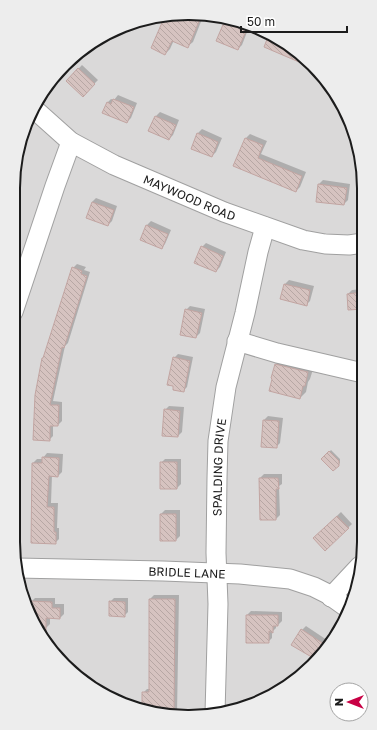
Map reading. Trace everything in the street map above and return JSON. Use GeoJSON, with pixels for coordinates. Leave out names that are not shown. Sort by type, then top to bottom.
{"type":"FeatureCollection","features":[{"type":"Feature","properties":{"kind":"street","name":"MAYWOOD ROAD"},"geometry":{"type":"LineString","coordinates":[[38,112],[71,142],[114,165],[224,212],[303,240],[325,244],[357,244]]}},
{"type":"Feature","properties":{"kind":"street"},"geometry":{"type":"LineString","coordinates":[[20,291],[71,142]]}},
{"type":"Feature","properties":{"kind":"street","name":"SPALDING DRIVE"},"geometry":{"type":"LineString","coordinates":[[215,708],[218,604],[218,441],[226,387],[258,252],[266,227]]}},
{"type":"Feature","properties":{"kind":"street"},"geometry":{"type":"LineString","coordinates":[[237,341],[277,354],[357,372]]}},
{"type":"Feature","properties":{"kind":"street","name":"BRIDLE LANE"},"geometry":{"type":"LineString","coordinates":[[22,568],[217,573],[290,579],[314,587],[328,594],[344,606]]}},
{"type":"Feature","properties":{"kind":"street"},"geometry":{"type":"LineString","coordinates":[[331,597],[354,572]]}},
{"type":"Feature","properties":{"kind":"shaded area"},"geometry":{"type":"Polygon","coordinates":[[[200,20],[221,23],[243,29],[263,37],[282,48],[308,69],[329,95],[340,114],[348,134],[356,167],[357,553],[354,574],[348,596],[340,616],[329,635],[308,661],[282,682],[263,693],[243,701],[210,709],[177,710],[156,707],[134,701],[114,693],[95,682],[69,661],[48,635],[37,616],[29,596],[23,574],[20,553],[20,177],[23,156],[29,134],[37,114],[48,95],[69,69],[95,48],[114,37],[134,29],[167,21],[200,20]]]}},
{"type":"Feature","properties":{"kind":"building"},"geometry":{"type":"Polygon","coordinates":[[[200,20],[188,48],[172,41],[165,55],[151,48],[162,22],[200,20]]]}},
{"type":"Feature","properties":{"kind":"building"},"geometry":{"type":"Polygon","coordinates":[[[223,24],[246,30],[238,50],[216,41],[223,24]]]}},
{"type":"Feature","properties":{"kind":"building"},"geometry":{"type":"Polygon","coordinates":[[[267,39],[282,48],[299,62],[264,47],[267,39]]]}},
{"type":"Feature","properties":{"kind":"building"},"geometry":{"type":"Polygon","coordinates":[[[78,68],[95,84],[83,97],[66,81],[78,68]]]}},
{"type":"Feature","properties":{"kind":"building"},"geometry":{"type":"Polygon","coordinates":[[[113,99],[134,107],[127,123],[102,113],[107,102],[111,104],[113,99]]]}},
{"type":"Feature","properties":{"kind":"building"},"geometry":{"type":"Polygon","coordinates":[[[155,116],[176,125],[169,140],[148,131],[155,116]]]}},
{"type":"Feature","properties":{"kind":"building"},"geometry":{"type":"Polygon","coordinates":[[[197,133],[218,142],[212,157],[191,149],[197,133]]]}},
{"type":"Feature","properties":{"kind":"building"},"geometry":{"type":"Polygon","coordinates":[[[245,138],[263,145],[258,158],[302,176],[296,192],[233,166],[245,138]]]}},
{"type":"Feature","properties":{"kind":"building"},"geometry":{"type":"Polygon","coordinates":[[[318,184],[347,188],[344,205],[316,202],[318,184]]]}},
{"type":"Feature","properties":{"kind":"building"},"geometry":{"type":"Polygon","coordinates":[[[92,202],[114,210],[108,226],[86,218],[92,202]]]}},
{"type":"Feature","properties":{"kind":"building"},"geometry":{"type":"Polygon","coordinates":[[[146,225],[168,234],[162,249],[140,240],[146,225]]]}},
{"type":"Feature","properties":{"kind":"building"},"geometry":{"type":"Polygon","coordinates":[[[201,246],[223,256],[216,272],[194,263],[201,246]]]}},
{"type":"Feature","properties":{"kind":"building"},"geometry":{"type":"Polygon","coordinates":[[[72,267],[82,271],[81,274],[87,276],[64,348],[62,347],[50,405],[59,405],[58,426],[50,426],[50,441],[33,440],[35,395],[42,358],[72,267]]]}},
{"type":"Feature","properties":{"kind":"building"},"geometry":{"type":"Polygon","coordinates":[[[284,284],[310,290],[307,306],[280,299],[284,284]]]}},
{"type":"Feature","properties":{"kind":"building"},"geometry":{"type":"Polygon","coordinates":[[[357,293],[357,309],[348,310],[347,294],[357,293]]]}},
{"type":"Feature","properties":{"kind":"building"},"geometry":{"type":"Polygon","coordinates":[[[185,309],[202,313],[196,338],[180,335],[185,309]]]}},
{"type":"Feature","properties":{"kind":"building"},"geometry":{"type":"Polygon","coordinates":[[[173,357],[190,361],[184,392],[173,390],[173,386],[167,385],[173,357]]]}},
{"type":"Feature","properties":{"kind":"building"},"geometry":{"type":"Polygon","coordinates":[[[275,364],[308,372],[300,399],[269,391],[275,364]]]}},
{"type":"Feature","properties":{"kind":"building"},"geometry":{"type":"Polygon","coordinates":[[[164,409],[180,411],[178,437],[162,436],[164,409]]]}},
{"type":"Feature","properties":{"kind":"building"},"geometry":{"type":"Polygon","coordinates":[[[263,420],[279,421],[277,448],[261,447],[263,420]]]}},
{"type":"Feature","properties":{"kind":"building"},"geometry":{"type":"Polygon","coordinates":[[[329,451],[339,461],[339,466],[333,471],[321,459],[329,451]]]}},
{"type":"Feature","properties":{"kind":"building"},"geometry":{"type":"Polygon","coordinates":[[[42,457],[59,458],[58,477],[49,476],[47,507],[54,507],[54,532],[56,532],[56,544],[31,543],[32,463],[42,463],[42,457]]]}},
{"type":"Feature","properties":{"kind":"building"},"geometry":{"type":"Polygon","coordinates":[[[160,462],[177,462],[177,489],[160,489],[160,462]]]}},
{"type":"Feature","properties":{"kind":"building"},"geometry":{"type":"Polygon","coordinates":[[[259,478],[278,478],[279,489],[276,489],[276,520],[260,520],[259,478]]]}},
{"type":"Feature","properties":{"kind":"building"},"geometry":{"type":"Polygon","coordinates":[[[160,514],[176,514],[176,541],[160,541],[160,514]]]}},
{"type":"Feature","properties":{"kind":"building"},"geometry":{"type":"Polygon","coordinates":[[[337,516],[349,528],[325,551],[313,538],[337,516]]]}},
{"type":"Feature","properties":{"kind":"building"},"geometry":{"type":"Polygon","coordinates":[[[149,599],[175,599],[174,710],[142,703],[142,692],[149,692],[149,599]]]}},
{"type":"Feature","properties":{"kind":"building"},"geometry":{"type":"Polygon","coordinates":[[[31,601],[52,602],[52,608],[60,608],[60,619],[46,618],[46,631],[37,616],[31,601]]]}},
{"type":"Feature","properties":{"kind":"building"},"geometry":{"type":"Polygon","coordinates":[[[109,601],[125,602],[125,617],[109,616],[109,601]]]}},
{"type":"Feature","properties":{"kind":"building"},"geometry":{"type":"Polygon","coordinates":[[[246,615],[278,615],[278,626],[273,626],[273,633],[269,631],[269,643],[246,643],[246,615]]]}},
{"type":"Feature","properties":{"kind":"building"},"geometry":{"type":"Polygon","coordinates":[[[301,629],[323,643],[312,657],[291,645],[301,629]]]}}]}
